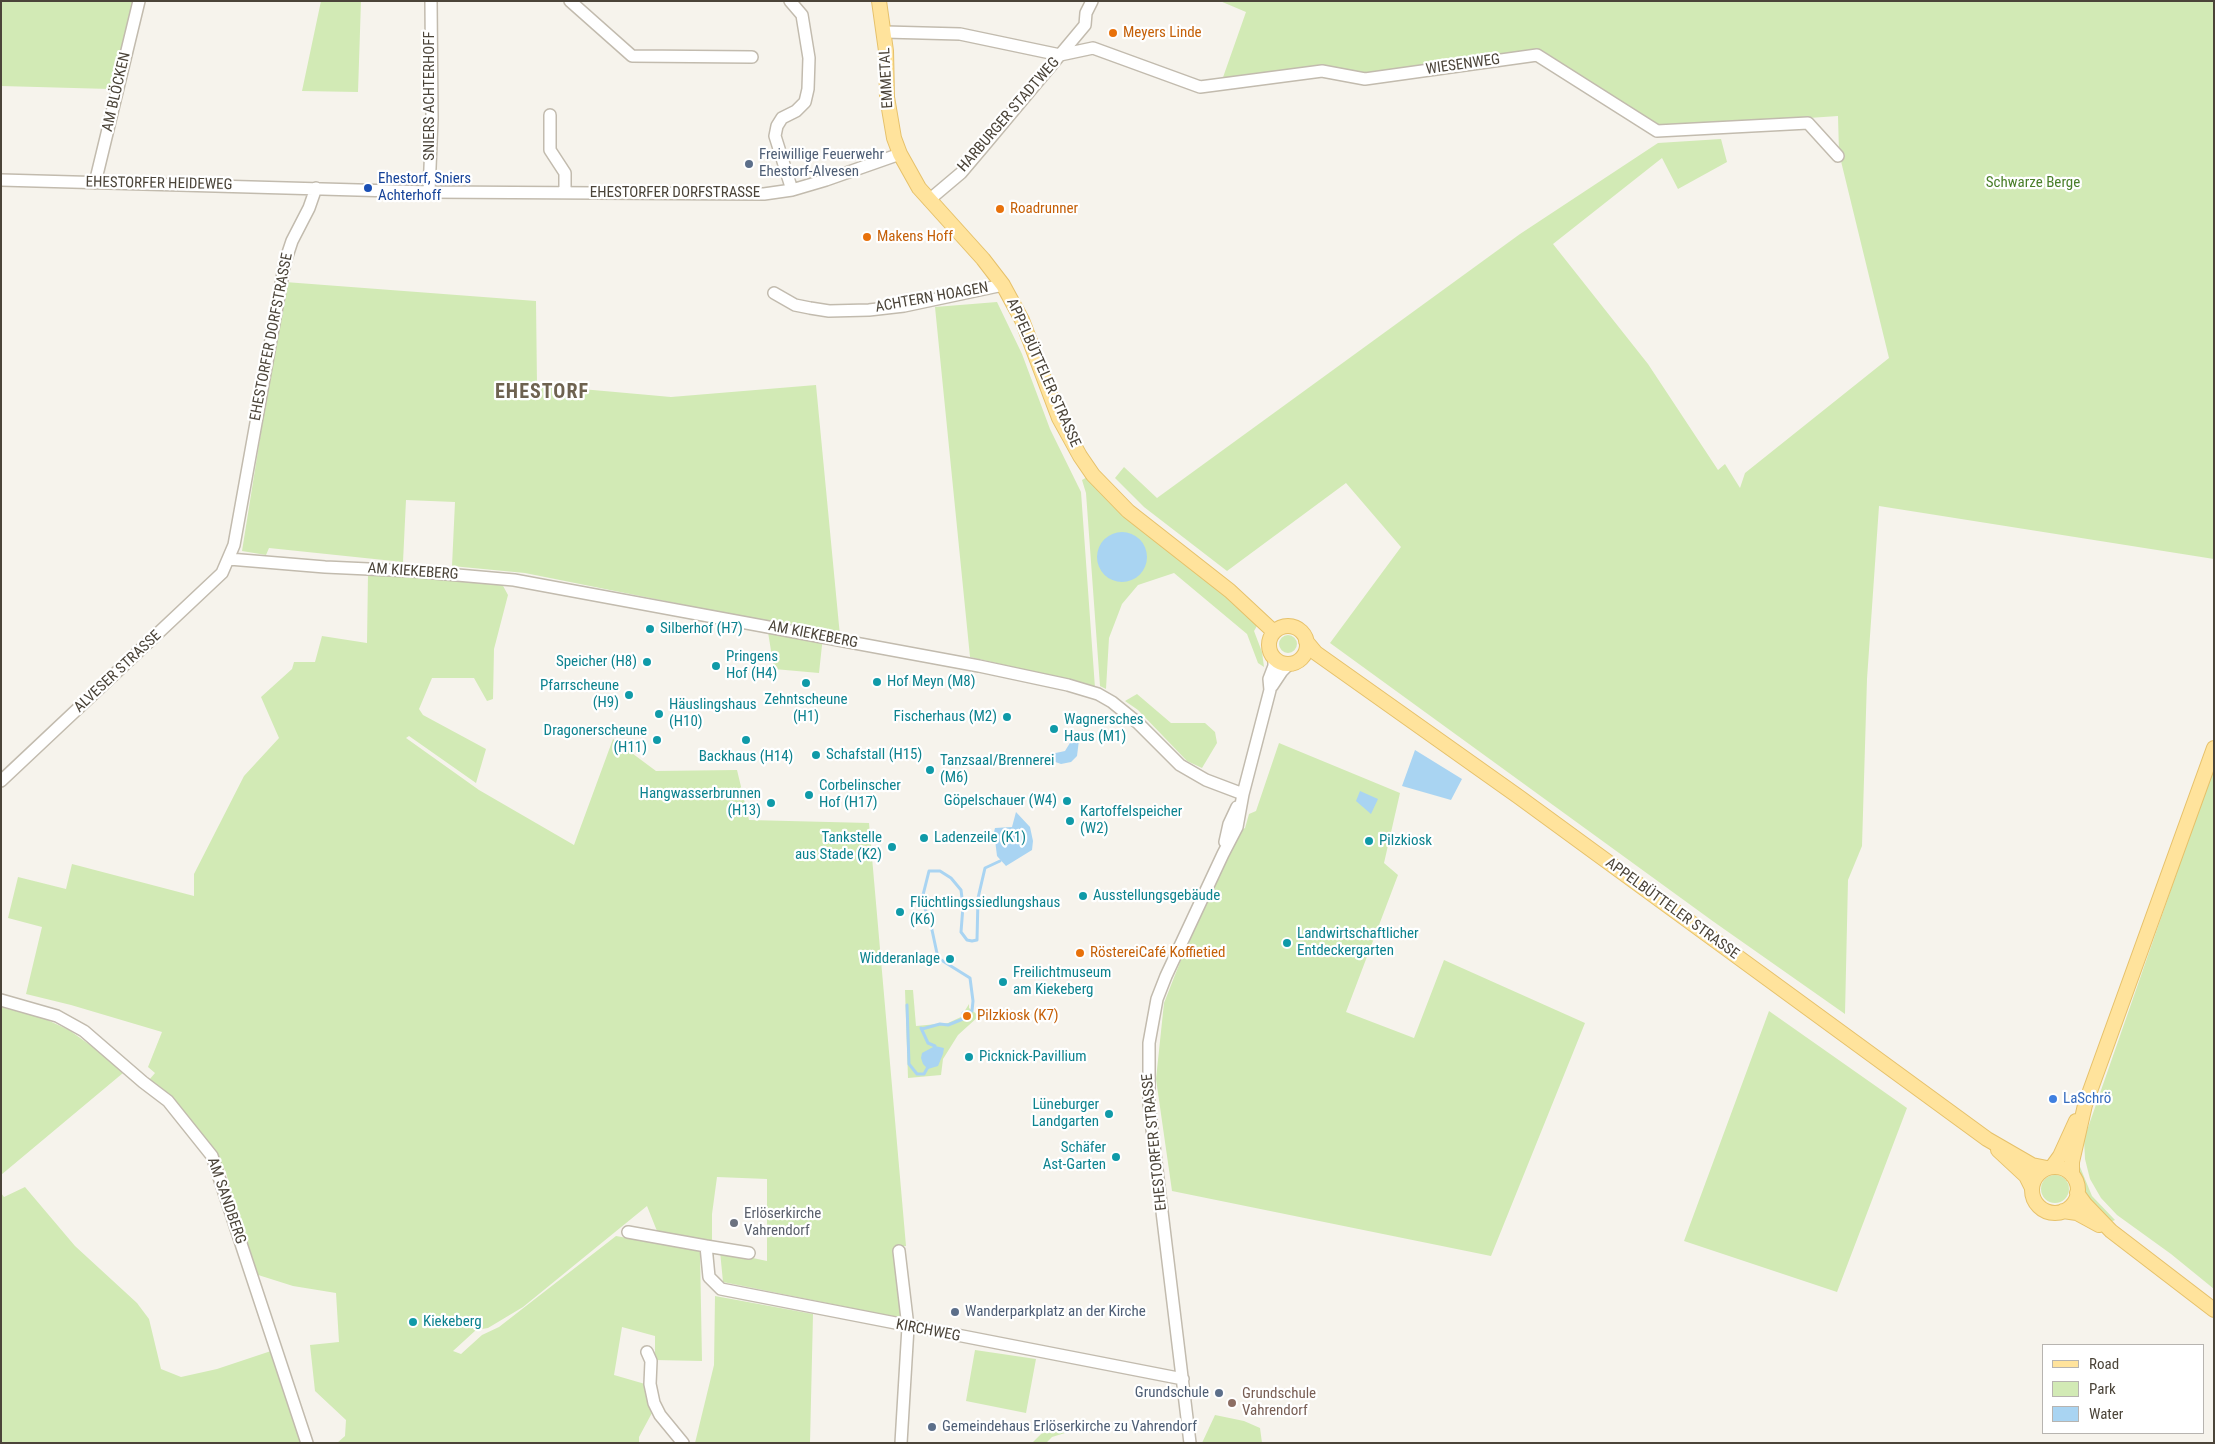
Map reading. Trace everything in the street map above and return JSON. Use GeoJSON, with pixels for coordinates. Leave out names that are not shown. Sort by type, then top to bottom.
{"type":"FeatureCollection","features":[{"type":"Feature","properties":{"kind":"main road","name":"EMMETAL"},"geometry":{"type":"LineString","coordinates":[[879,1],[885,32],[887,96],[894,138],[900,154]]}},
{"type":"Feature","properties":{"kind":"main road","name":"APPELBÜTTELER STRASSE"},"geometry":{"type":"LineString","coordinates":[[900,154],[908,171],[929,200],[983,259],[1003,285],[1022,320],[1059,418],[1093,475],[1144,525],[1230,591],[1274,632]]}},
{"type":"Feature","properties":{"kind":"main road"},"geometry":{"type":"LineString","coordinates":[[1284,626],[1294,627],[1302,633],[1306,641],[1305,651],[1294,662],[1280,662],[1274,657],[1269,644],[1274,632],[1284,626]]}},
{"type":"Feature","properties":{"kind":"main road","name":"APPELBÜTTELER STRASSE"},"geometry":{"type":"LineString","coordinates":[[1306,641],[1316,654],[1356,680],[1987,1139],[2032,1165],[2049,1168]]}},
{"type":"Feature","properties":{"kind":"main road","name":"APPELBÜTTELER STRASSE"},"geometry":{"type":"LineString","coordinates":[[1294,662],[1308,660],[1356,680]]}},
{"type":"Feature","properties":{"kind":"main road"},"geometry":{"type":"LineString","coordinates":[[2072,1175],[2072,1162],[2085,1105],[2214,748]]}},
{"type":"Feature","properties":{"kind":"main road"},"geometry":{"type":"LineString","coordinates":[[2049,1168],[2063,1169],[2072,1175],[2077,1184],[2077,1193],[2073,1204],[2063,1211],[2055,1213],[2042,1209],[2034,1200],[2032,1188],[2036,1176],[2049,1168],[2060,1156],[2071,1130],[2085,1105]]}},
{"type":"Feature","properties":{"kind":"main road","name":"APPELBÜTTELER STRASSE"},"geometry":{"type":"LineString","coordinates":[[1987,1139],[2026,1176],[2032,1188]]}},
{"type":"Feature","properties":{"kind":"main road"},"geometry":{"type":"LineString","coordinates":[[2077,1193],[2084,1204],[2111,1231],[2214,1310]]}},
{"type":"Feature","properties":{"kind":"main road"},"geometry":{"type":"LineString","coordinates":[[2063,1211],[2077,1213],[2111,1231]]}},
{"type":"Feature","properties":{"kind":"street","name":"AM BLÖCKEN"},"geometry":{"type":"LineString","coordinates":[[95,182],[139,1]]}},
{"type":"Feature","properties":{"kind":"street","name":"SNIERS ACHTERHOFF"},"geometry":{"type":"LineString","coordinates":[[429,192],[432,119],[431,1]]}},
{"type":"Feature","properties":{"kind":"street"},"geometry":{"type":"LineString","coordinates":[[570,1],[632,56],[752,57]]}},
{"type":"Feature","properties":{"kind":"street"},"geometry":{"type":"LineString","coordinates":[[790,1],[802,15],[809,58],[808,89],[805,102],[796,111],[782,118],[777,126],[775,136],[792,190]]}},
{"type":"Feature","properties":{"kind":"street","name":"HARBURGER STADTWEG"},"geometry":{"type":"LineString","coordinates":[[929,200],[961,173],[1086,25],[1086,13],[1092,1]]}},
{"type":"Feature","properties":{"kind":"street"},"geometry":{"type":"LineString","coordinates":[[885,32],[960,34],[1060,55]]}},
{"type":"Feature","properties":{"kind":"street","name":"WIESENWEG"},"geometry":{"type":"LineString","coordinates":[[1060,55],[1093,48],[1200,87],[1322,71],[1365,79],[1537,55],[1657,131],[1808,123],[1838,156]]}},
{"type":"Feature","properties":{"kind":"street"},"geometry":{"type":"LineString","coordinates":[[550,115],[550,150],[565,173],[565,193]]}},
{"type":"Feature","properties":{"kind":"street","name":"EHESTORFER DORFSTRASSE"},"geometry":{"type":"LineString","coordinates":[[229,559],[234,545],[285,262],[292,241],[309,208],[316,188],[429,192],[764,194],[792,190],[826,180],[900,154]]}},
{"type":"Feature","properties":{"kind":"street","name":"EHESTORFER HEIDEWEG"},"geometry":{"type":"LineString","coordinates":[[1,180],[316,188]]}},
{"type":"Feature","properties":{"kind":"street","name":"ACHTERN HOAGEN"},"geometry":{"type":"LineString","coordinates":[[774,293],[795,305],[810,308],[829,311],[869,310],[904,306],[1003,285]]}},
{"type":"Feature","properties":{"kind":"street","name":"ALVESER STRASSE"},"geometry":{"type":"LineString","coordinates":[[1,781],[214,582],[222,573],[229,559]]}},
{"type":"Feature","properties":{"kind":"street","name":"AM KIEKEBERG"},"geometry":{"type":"LineString","coordinates":[[229,559],[514,580],[979,666],[1068,685],[1098,694],[1112,702],[1138,723],[1180,766],[1206,780],[1243,794]]}},
{"type":"Feature","properties":{"kind":"street","name":"EHESTORFER STRASSE"},"geometry":{"type":"LineString","coordinates":[[1270,690],[1269,679],[1274,666],[1274,657]]}},
{"type":"Feature","properties":{"kind":"street","name":"EHESTORFER STRASSE"},"geometry":{"type":"LineString","coordinates":[[1190,1443],[1149,1104],[1149,1043],[1158,999],[1166,976],[1223,854],[1238,827],[1243,794],[1270,690],[1282,671],[1294,662]]}},
{"type":"Feature","properties":{"kind":"street","name":"AM SANDBERG"},"geometry":{"type":"LineString","coordinates":[[1,1000],[58,1016],[84,1031],[168,1101],[212,1156],[307,1443]]}},
{"type":"Feature","properties":{"kind":"street"},"geometry":{"type":"LineString","coordinates":[[628,1232],[748,1253]]}},
{"type":"Feature","properties":{"kind":"street","name":"KIRCHWEG"},"geometry":{"type":"LineString","coordinates":[[706,1246],[709,1277],[721,1289],[908,1327],[1183,1379]]}},
{"type":"Feature","properties":{"kind":"street"},"geometry":{"type":"LineString","coordinates":[[899,1251],[908,1327],[901,1443]]}},
{"type":"Feature","properties":{"kind":"street"},"geometry":{"type":"LineString","coordinates":[[647,1352],[651,1360],[650,1384],[654,1403],[660,1415],[683,1443]]}},
{"type":"Feature","properties":{"kind":"green space"},"geometry":{"type":"Polygon","coordinates":[[[1,1],[134,1],[110,89],[1,86],[1,1]]]}},
{"type":"Feature","properties":{"kind":"green space"},"geometry":{"type":"Polygon","coordinates":[[[321,1],[361,1],[358,92],[302,91],[321,1]]]}},
{"type":"Feature","properties":{"kind":"green space","name":"Schwarze Berge"},"geometry":{"type":"Polygon","coordinates":[[[1220,1],[2214,1],[2214,559],[1879,506],[1867,679],[1862,846],[1848,880],[1845,1014],[1714,922],[1330,643],[1401,547],[1346,483],[1227,571],[1144,507],[1115,478],[1124,467],[1157,498],[1520,234],[1658,143],[1721,139],[1727,162],[1678,189],[1662,158],[1553,244],[1648,364],[1718,470],[1725,464],[1740,488],[1745,473],[1889,358],[1839,153],[1838,116],[1662,128],[1543,51],[1370,76],[1327,69],[1221,83],[1246,12],[1220,1]]]}},
{"type":"Feature","properties":{"kind":"green space"},"geometry":{"type":"Polygon","coordinates":[[[285,282],[536,301],[537,385],[671,397],[816,385],[840,636],[525,573],[452,566],[455,502],[406,500],[403,562],[269,548],[266,555],[242,551],[285,282]]]}},
{"type":"Feature","properties":{"kind":"green space"},"geometry":{"type":"Polygon","coordinates":[[[997,302],[1022,354],[1050,429],[1081,492],[1095,688],[1061,678],[970,657],[935,307],[997,302]]]}},
{"type":"Feature","properties":{"kind":"green space"},"geometry":{"type":"Polygon","coordinates":[[[1089,476],[1123,513],[1232,602],[1257,626],[1254,631],[1262,652],[1264,667],[1258,663],[1247,634],[1174,573],[1138,585],[1122,604],[1109,638],[1106,689],[1100,686],[1086,493],[1082,480],[1089,476]]]}},
{"type":"Feature","properties":{"kind":"green space"},"geometry":{"type":"Polygon","coordinates":[[[368,573],[502,584],[508,595],[494,649],[493,699],[487,701],[474,678],[432,678],[419,709],[423,715],[486,749],[476,783],[409,736],[406,738],[479,790],[574,845],[613,739],[656,771],[737,770],[749,820],[869,823],[906,1246],[896,1247],[901,1318],[723,1282],[720,1251],[767,1261],[767,1179],[717,1177],[712,1214],[712,1243],[659,1236],[647,1206],[523,1307],[488,1328],[476,1330],[453,1351],[461,1354],[482,1335],[499,1327],[616,1236],[700,1251],[702,1361],[655,1360],[655,1336],[622,1327],[614,1375],[645,1384],[653,1411],[639,1437],[639,1443],[337,1443],[345,1436],[346,1420],[315,1391],[310,1345],[339,1342],[336,1293],[293,1286],[255,1274],[244,1248],[226,1172],[216,1154],[180,1106],[149,1080],[155,1073],[148,1067],[162,1032],[71,1005],[26,994],[42,927],[8,918],[18,877],[66,889],[72,864],[194,896],[194,874],[244,776],[279,738],[261,697],[292,669],[294,662],[315,662],[322,636],[367,643],[368,573]]]}},
{"type":"Feature","properties":{"kind":"green space"},"geometry":{"type":"Polygon","coordinates":[[[767,626],[823,636],[819,673],[774,669],[767,626]]]}},
{"type":"Feature","properties":{"kind":"green space"},"geometry":{"type":"Polygon","coordinates":[[[1288,635],[1294,638],[1297,644],[1294,650],[1288,653],[1282,650],[1279,644],[1282,638],[1288,635]]]}},
{"type":"Feature","properties":{"kind":"green space"},"geometry":{"type":"Polygon","coordinates":[[[1137,694],[1171,723],[1205,723],[1215,732],[1217,743],[1202,768],[1187,761],[1138,710],[1125,701],[1137,694]]]}},
{"type":"Feature","properties":{"kind":"green space"},"geometry":{"type":"Polygon","coordinates":[[[1279,743],[1400,793],[1384,863],[1398,875],[1346,1012],[1414,1038],[1444,960],[1585,1023],[1491,1256],[1172,1191],[1156,1079],[1164,1003],[1186,947],[1240,831],[1245,828],[1249,814],[1256,811],[1279,743]]]}},
{"type":"Feature","properties":{"kind":"green space"},"geometry":{"type":"Polygon","coordinates":[[[2214,766],[2214,1289],[2171,1254],[2117,1215],[2101,1198],[2090,1179],[2085,1159],[2084,1139],[2214,766]]]}},
{"type":"Feature","properties":{"kind":"green space"},"geometry":{"type":"Polygon","coordinates":[[[905,990],[913,990],[916,1026],[948,1023],[961,1017],[969,1004],[969,1008],[979,1016],[958,1035],[943,1059],[941,1075],[908,1078],[905,990]]]}},
{"type":"Feature","properties":{"kind":"green space"},"geometry":{"type":"Polygon","coordinates":[[[1,1007],[43,1018],[69,1030],[111,1060],[123,1073],[1,1175],[1,1007]]]}},
{"type":"Feature","properties":{"kind":"green space"},"geometry":{"type":"Polygon","coordinates":[[[1769,1011],[1907,1108],[1837,1292],[1684,1241],[1769,1011]]]}},
{"type":"Feature","properties":{"kind":"green space"},"geometry":{"type":"Polygon","coordinates":[[[2078,1162],[2092,1196],[2115,1220],[2110,1222],[2094,1208],[2082,1188],[2077,1171],[2078,1162]]]}},
{"type":"Feature","properties":{"kind":"green space"},"geometry":{"type":"Polygon","coordinates":[[[2055,1175],[2065,1179],[2069,1189],[2065,1199],[2055,1203],[2045,1199],[2041,1189],[2045,1179],[2055,1175]]]}},
{"type":"Feature","properties":{"kind":"green space"},"geometry":{"type":"Polygon","coordinates":[[[25,1187],[75,1246],[137,1303],[149,1319],[161,1369],[181,1377],[217,1369],[274,1350],[303,1443],[1,1443],[1,1193],[4,1197],[25,1187]]]}},
{"type":"Feature","properties":{"kind":"green space"},"geometry":{"type":"Polygon","coordinates":[[[715,1296],[813,1314],[810,1443],[695,1443],[714,1365],[715,1296]]]}},
{"type":"Feature","properties":{"kind":"green space"},"geometry":{"type":"Polygon","coordinates":[[[975,1350],[1036,1359],[1026,1413],[966,1401],[975,1350]]]}},
{"type":"Feature","properties":{"kind":"green space"},"geometry":{"type":"Polygon","coordinates":[[[1215,1415],[1244,1421],[1260,1428],[1262,1443],[1202,1443],[1215,1415]]]}},
{"type":"Feature","properties":{"kind":"green space"},"geometry":{"type":"Polygon","coordinates":[[[1046,1429],[1065,1433],[1052,1437],[1046,1443],[1032,1443],[1046,1429]]]}},
{"type":"Feature","properties":{"kind":"water"},"geometry":{"type":"Polygon","coordinates":[[[1122,532],[1140,539],[1147,557],[1140,575],[1122,582],[1104,575],[1097,557],[1104,539],[1122,532]]]}},
{"type":"Feature","properties":{"kind":"water"},"geometry":{"type":"Polygon","coordinates":[[[1073,738],[1079,740],[1077,756],[1071,762],[1061,764],[1047,759],[1051,754],[1065,751],[1073,738]]]}},
{"type":"Feature","properties":{"kind":"water"},"geometry":{"type":"Polygon","coordinates":[[[1415,750],[1462,779],[1451,800],[1402,786],[1415,750]]]}},
{"type":"Feature","properties":{"kind":"water"},"geometry":{"type":"Polygon","coordinates":[[[1360,791],[1378,799],[1371,814],[1356,801],[1360,791]]]}},
{"type":"Feature","properties":{"kind":"water"},"geometry":{"type":"Polygon","coordinates":[[[1016,812],[1030,827],[1033,841],[1032,850],[1006,866],[997,856],[994,832],[995,828],[1012,827],[1016,812]]]}},
{"type":"Feature","properties":{"kind":"water"},"geometry":{"type":"Polygon","coordinates":[[[935,1046],[944,1048],[943,1054],[938,1066],[928,1069],[923,1064],[922,1053],[935,1046]]]}},
{"type":"Feature","properties":{"kind":"waterway"},"geometry":{"type":"LineString","coordinates":[[934,1050],[935,1046],[928,1043],[921,1028],[940,1024],[948,1025],[963,1019],[963,1013],[972,1011],[973,1001],[970,978],[938,958],[932,930],[922,899],[929,871],[940,871],[951,878],[961,890],[963,906],[961,932],[967,940],[972,941],[977,940],[978,898],[985,868],[1000,861]]}},
{"type":"Feature","properties":{"kind":"waterway"},"geometry":{"type":"LineString","coordinates":[[907,1005],[909,1064],[917,1074],[924,1074],[929,1065]]}},
{"type":"Feature","properties":{"kind":"place","name":"Meyers Linde"},"geometry":{"type":"Point","coordinates":[1113,33]}},
{"type":"Feature","properties":{"kind":"place","name":"Freiwillige Feuerwehr Ehestorf-Alvesen"},"geometry":{"type":"Point","coordinates":[749,164]}},
{"type":"Feature","properties":{"kind":"place","name":"Ehestorf, Sniers Achterhoff"},"geometry":{"type":"Point","coordinates":[368,188]}},
{"type":"Feature","properties":{"kind":"place","name":"Roadrunner"},"geometry":{"type":"Point","coordinates":[1000,209]}},
{"type":"Feature","properties":{"kind":"place","name":"Makens Hoff"},"geometry":{"type":"Point","coordinates":[867,237]}},
{"type":"Feature","properties":{"kind":"place","name":"Silberhof (H7)"},"geometry":{"type":"Point","coordinates":[650,629]}},
{"type":"Feature","properties":{"kind":"place","name":"Speicher (H8)"},"geometry":{"type":"Point","coordinates":[647,662]}},
{"type":"Feature","properties":{"kind":"place","name":"Pringens Hof (H4)"},"geometry":{"type":"Point","coordinates":[716,666]}},
{"type":"Feature","properties":{"kind":"place","name":"Hof Meyn (M8)"},"geometry":{"type":"Point","coordinates":[877,682]}},
{"type":"Feature","properties":{"kind":"place","name":"Zehntscheune (H1)"},"geometry":{"type":"Point","coordinates":[806,683]}},
{"type":"Feature","properties":{"kind":"place","name":"Pfarrscheune (H9)"},"geometry":{"type":"Point","coordinates":[629,695]}},
{"type":"Feature","properties":{"kind":"place","name":"Häuslingshaus (H10)"},"geometry":{"type":"Point","coordinates":[659,714]}},
{"type":"Feature","properties":{"kind":"place","name":"Fischerhaus (M2)"},"geometry":{"type":"Point","coordinates":[1007,717]}},
{"type":"Feature","properties":{"kind":"place","name":"Wagnersches Haus (M1)"},"geometry":{"type":"Point","coordinates":[1054,729]}},
{"type":"Feature","properties":{"kind":"place","name":"Dragonerscheune (H11)"},"geometry":{"type":"Point","coordinates":[657,740]}},
{"type":"Feature","properties":{"kind":"place","name":"Backhaus (H14)"},"geometry":{"type":"Point","coordinates":[746,740]}},
{"type":"Feature","properties":{"kind":"place","name":"Schafstall (H15)"},"geometry":{"type":"Point","coordinates":[816,755]}},
{"type":"Feature","properties":{"kind":"place","name":"Tanzsaal/Brennerei (M6)"},"geometry":{"type":"Point","coordinates":[930,770]}},
{"type":"Feature","properties":{"kind":"place","name":"Corbelinscher Hof (H17)"},"geometry":{"type":"Point","coordinates":[809,795]}},
{"type":"Feature","properties":{"kind":"place","name":"Göpelschauer (W4)"},"geometry":{"type":"Point","coordinates":[1067,801]}},
{"type":"Feature","properties":{"kind":"place","name":"Hangwasserbrunnen (H13)"},"geometry":{"type":"Point","coordinates":[771,803]}},
{"type":"Feature","properties":{"kind":"place","name":"Kartoffelspeicher (W2)"},"geometry":{"type":"Point","coordinates":[1070,821]}},
{"type":"Feature","properties":{"kind":"place","name":"Ladenzeile (K1)"},"geometry":{"type":"Point","coordinates":[924,838]}},
{"type":"Feature","properties":{"kind":"place","name":"Pilzkiosk"},"geometry":{"type":"Point","coordinates":[1369,841]}},
{"type":"Feature","properties":{"kind":"place","name":"Tankstelle aus Stade (K2)"},"geometry":{"type":"Point","coordinates":[892,847]}},
{"type":"Feature","properties":{"kind":"place","name":"Ausstellungsgebäude"},"geometry":{"type":"Point","coordinates":[1083,896]}},
{"type":"Feature","properties":{"kind":"place","name":"Flüchtlingssiedlungshaus (K6)"},"geometry":{"type":"Point","coordinates":[900,912]}},
{"type":"Feature","properties":{"kind":"place","name":"Landwirtschaftlicher Entdeckergarten"},"geometry":{"type":"Point","coordinates":[1287,943]}},
{"type":"Feature","properties":{"kind":"place","name":"RöstereiCafé Koffietied"},"geometry":{"type":"Point","coordinates":[1080,953]}},
{"type":"Feature","properties":{"kind":"place","name":"Widderanlage"},"geometry":{"type":"Point","coordinates":[950,959]}},
{"type":"Feature","properties":{"kind":"place","name":"Freilichtmuseum am Kiekeberg"},"geometry":{"type":"Point","coordinates":[1003,982]}},
{"type":"Feature","properties":{"kind":"place","name":"Pilzkiosk (K7)"},"geometry":{"type":"Point","coordinates":[967,1016]}},
{"type":"Feature","properties":{"kind":"place","name":"Picknick-Pavillium"},"geometry":{"type":"Point","coordinates":[969,1057]}},
{"type":"Feature","properties":{"kind":"place","name":"LaSchrö"},"geometry":{"type":"Point","coordinates":[2053,1099]}},
{"type":"Feature","properties":{"kind":"place","name":"Lüneburger Landgarten"},"geometry":{"type":"Point","coordinates":[1109,1114]}},
{"type":"Feature","properties":{"kind":"place","name":"Schäfer Ast-Garten"},"geometry":{"type":"Point","coordinates":[1116,1157]}},
{"type":"Feature","properties":{"kind":"place","name":"Erlöserkirche Vahrendorf"},"geometry":{"type":"Point","coordinates":[734,1223]}},
{"type":"Feature","properties":{"kind":"place","name":"Wanderparkplatz an der Kirche"},"geometry":{"type":"Point","coordinates":[955,1312]}},
{"type":"Feature","properties":{"kind":"place","name":"Kiekeberg"},"geometry":{"type":"Point","coordinates":[413,1322]}},
{"type":"Feature","properties":{"kind":"place","name":"Grundschule"},"geometry":{"type":"Point","coordinates":[1219,1393]}},
{"type":"Feature","properties":{"kind":"place","name":"Grundschule Vahrendorf"},"geometry":{"type":"Point","coordinates":[1232,1403]}},
{"type":"Feature","properties":{"kind":"place","name":"Gemeindehaus Erlöserkirche zu Vahrendorf"},"geometry":{"type":"Point","coordinates":[932,1427]}},
{"type":"Feature","properties":{"kind":"district","name":"EHESTORF"},"geometry":{"type":"Point","coordinates":[542,393]}}]}
